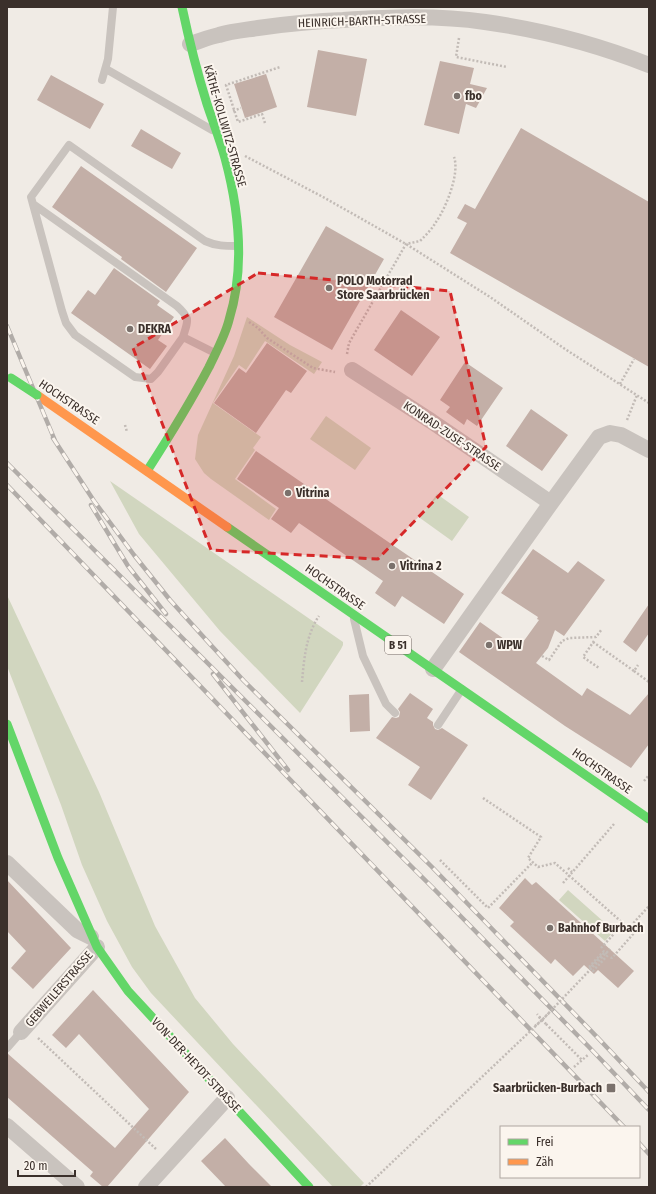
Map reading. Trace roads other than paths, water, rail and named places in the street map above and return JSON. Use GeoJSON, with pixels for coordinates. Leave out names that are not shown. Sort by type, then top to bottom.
{"type":"FeatureCollection","features":[{"type":"Feature","properties":{"kind":"main road","name":"KÄTHE-KOLLWITZ-STRASSE"},"geometry":{"type":"LineString","coordinates":[[147,471],[191,401],[216,353],[231,314],[238,268],[238,246],[234,204],[224,158],[203,94],[182,7]]}},
{"type":"Feature","properties":{"kind":"main road","name":"HOCHSTRASSE"},"geometry":{"type":"LineString","coordinates":[[9,376],[649,819]]}},
{"type":"Feature","properties":{"kind":"main road","name":"VON-DER-HEYDT-STRASSE"},"geometry":{"type":"LineString","coordinates":[[7,724],[58,858],[94,942],[128,991],[309,1187]]}},
{"type":"Feature","properties":{"kind":"street","name":"HEINRICH-BARTH-STRASSE"},"geometry":{"type":"LineString","coordinates":[[190,44],[218,35],[287,24],[379,18],[418,18],[484,22],[522,28],[580,41],[614,51],[649,65]]}},
{"type":"Feature","properties":{"kind":"street","name":"KONRAD-ZUSE-STRASSE"},"geometry":{"type":"LineString","coordinates":[[352,370],[431,421],[551,503]]}},
{"type":"Feature","properties":{"kind":"street"},"geometry":{"type":"LineString","coordinates":[[433,669],[599,437],[610,433],[621,435],[649,450]]}},
{"type":"Feature","properties":{"kind":"street","name":"VON-DER-HEYDT-STRASSE"},"geometry":{"type":"LineString","coordinates":[[7,863],[77,930],[94,942]]}},
{"type":"Feature","properties":{"kind":"street","name":"GEBWEILERSTRASSE"},"geometry":{"type":"LineString","coordinates":[[24,1030],[94,942]]}},
{"type":"Feature","properties":{"kind":"street"},"geometry":{"type":"LineString","coordinates":[[146,1187],[226,1098]]}},
{"type":"Feature","properties":{"kind":"street"},"geometry":{"type":"LineString","coordinates":[[7,1126],[77,1187]]}},
{"type":"Feature","properties":{"kind":"lane"},"geometry":{"type":"LineString","coordinates":[[102,80],[106,69],[113,7]]}},
{"type":"Feature","properties":{"kind":"lane"},"geometry":{"type":"LineString","coordinates":[[106,69],[216,132]]}},
{"type":"Feature","properties":{"kind":"lane"},"geometry":{"type":"LineString","coordinates":[[33,204],[177,306],[186,315],[188,323],[183,337],[158,372],[151,379],[135,377],[75,335],[66,323],[62,311],[31,197],[69,145],[205,241],[213,245],[238,246]]}},
{"type":"Feature","properties":{"kind":"lane"},"geometry":{"type":"LineString","coordinates":[[183,337],[216,353]]}},
{"type":"Feature","properties":{"kind":"lane"},"geometry":{"type":"LineString","coordinates":[[353,614],[363,656],[386,704],[395,714]]}},
{"type":"Feature","properties":{"kind":"lane"},"geometry":{"type":"LineString","coordinates":[[438,725],[462,690]]}},
{"type":"Feature","properties":{"kind":"lane"},"geometry":{"type":"LineString","coordinates":[[7,1048],[24,1030]]}},
{"type":"Feature","properties":{"kind":"railway"},"geometry":{"type":"LineString","coordinates":[[7,326],[56,443]]}},
{"type":"Feature","properties":{"kind":"railway"},"geometry":{"type":"LineString","coordinates":[[53,438],[94,501],[134,555],[170,600],[209,643],[244,681],[431,866],[649,1092]]}},
{"type":"Feature","properties":{"kind":"railway"},"geometry":{"type":"LineString","coordinates":[[7,463],[435,890],[649,1110]]}},
{"type":"Feature","properties":{"kind":"railway"},"geometry":{"type":"LineString","coordinates":[[7,485],[623,1126]]}},
{"type":"Feature","properties":{"kind":"railway"},"geometry":{"type":"LineString","coordinates":[[91,505],[128,566],[166,614]]}},
{"type":"Feature","properties":{"kind":"railway"},"geometry":{"type":"LineString","coordinates":[[213,674],[288,770]]}},
{"type":"Feature","properties":{"kind":"railway"},"geometry":{"type":"LineString","coordinates":[[640,1144],[649,1154]]}},
{"type":"Feature","properties":{"kind":"place","name":"fbo"},"geometry":{"type":"Point","coordinates":[457,96]}},
{"type":"Feature","properties":{"kind":"place","name":"POLO Motorrad Store Saarbrücken"},"geometry":{"type":"Point","coordinates":[329,288]}},
{"type":"Feature","properties":{"kind":"place","name":"DEKRA"},"geometry":{"type":"Point","coordinates":[130,329]}},
{"type":"Feature","properties":{"kind":"place","name":"Vitrina"},"geometry":{"type":"Point","coordinates":[288,493]}},
{"type":"Feature","properties":{"kind":"place","name":"Vitrina 2"},"geometry":{"type":"Point","coordinates":[392,566]}},
{"type":"Feature","properties":{"kind":"place","name":"WPW"},"geometry":{"type":"Point","coordinates":[489,645]}},
{"type":"Feature","properties":{"kind":"place","name":"Bahnhof Burbach"},"geometry":{"type":"Point","coordinates":[550,928]}},
{"type":"Feature","properties":{"kind":"place","name":"Saarbrücken-Burbach"},"geometry":{"type":"Point","coordinates":[611,1088]}}]}
